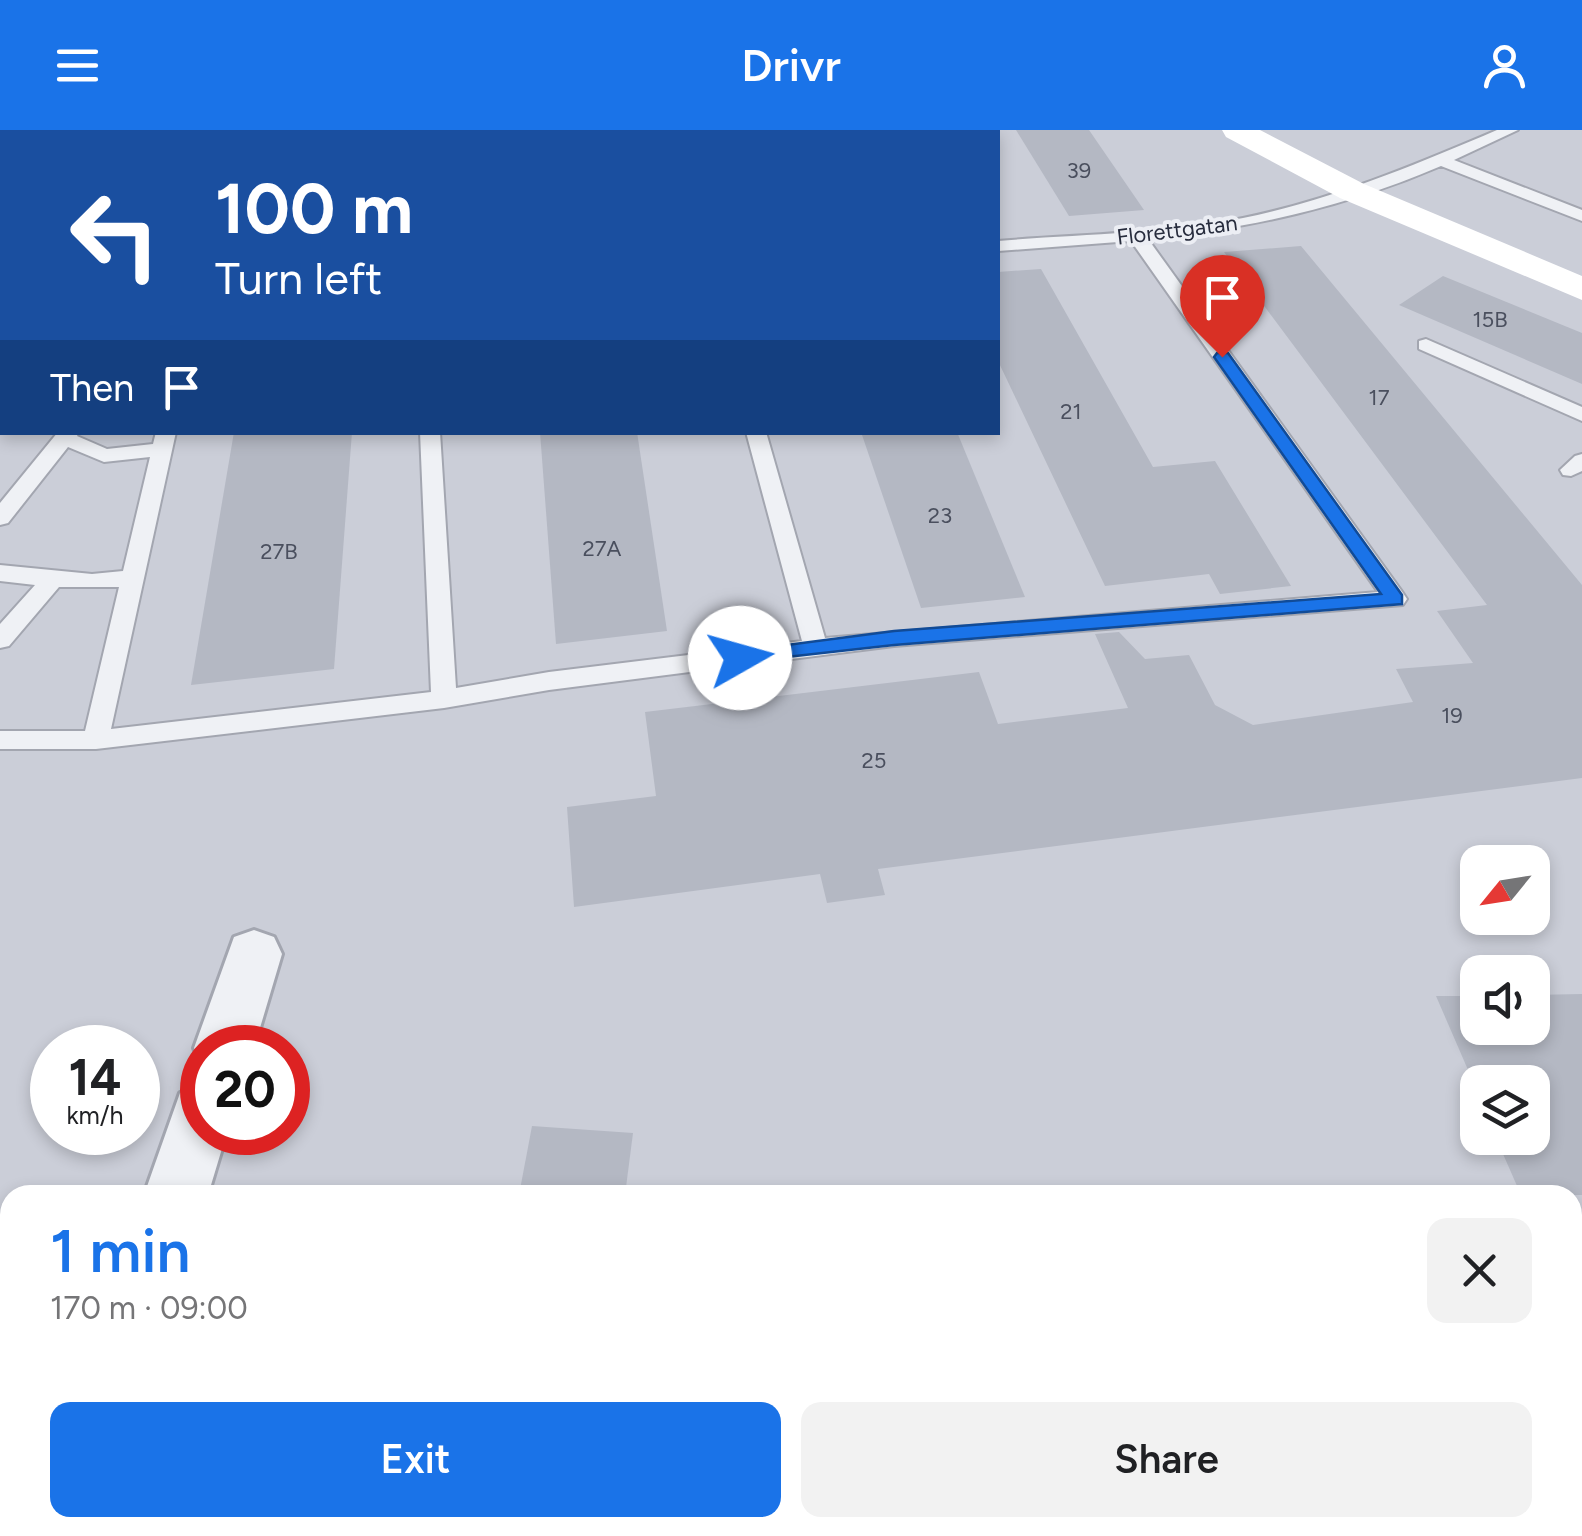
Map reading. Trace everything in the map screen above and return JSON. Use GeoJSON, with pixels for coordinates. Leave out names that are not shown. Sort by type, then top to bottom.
{"type":"FeatureCollection","features":[{"type":"Feature","properties":{"kind":"street"},"geometry":{"type":"LineString","coordinates":[[1237,130],[1352,191],[1582,289]]}},
{"type":"Feature","properties":{"kind":"street"},"geometry":{"type":"LineString","coordinates":[[1363,158],[1582,255]]}},
{"type":"Feature","properties":{"kind":"street"},"geometry":{"type":"LineString","coordinates":[[231,1025],[254,954]]}},
{"type":"Feature","properties":{"kind":"street"},"geometry":{"type":"LineString","coordinates":[[179,1185],[189,1155]]}},
{"type":"Feature","properties":{"kind":"lane","name":"Florettgatan"},"geometry":{"type":"LineString","coordinates":[[1000,246],[1136,236],[1238,224],[1287,213],[1398,175],[1510,130]]}},
{"type":"Feature","properties":{"kind":"lane"},"geometry":{"type":"LineString","coordinates":[[1438,159],[1582,216]]}},
{"type":"Feature","properties":{"kind":"lane"},"geometry":{"type":"LineString","coordinates":[[0,740],[96,740],[444,699],[894,638],[1395,600],[1136,236]]}},
{"type":"Feature","properties":{"kind":"lane"},"geometry":{"type":"LineString","coordinates":[[1426,345],[1582,415]]}},
{"type":"Feature","properties":{"kind":"lane"},"geometry":{"type":"LineString","coordinates":[[0,518],[67,435],[104,456],[164,441],[96,740]]}},
{"type":"Feature","properties":{"kind":"lane"},"geometry":{"type":"LineString","coordinates":[[430,435],[444,699]]}},
{"type":"Feature","properties":{"kind":"lane"},"geometry":{"type":"LineString","coordinates":[[757,435],[816,648]]}},
{"type":"Feature","properties":{"kind":"lane"},"geometry":{"type":"LineString","coordinates":[[0,573],[92,582],[133,578]]}},
{"type":"Feature","properties":{"kind":"lane"},"geometry":{"type":"LineString","coordinates":[[0,640],[52,579]]}},
{"type":"Feature","properties":{"kind":"shaded area"},"geometry":{"type":"Polygon","coordinates":[[[1000,130],[1582,130],[1582,1185],[0,1185],[0,435],[1000,435],[1000,130]]]}},
{"type":"Feature","properties":{"kind":"building"},"geometry":{"type":"Polygon","coordinates":[[[1016,130],[1089,130],[1144,210],[1069,216],[1016,130]]]}},
{"type":"Feature","properties":{"kind":"building"},"geometry":{"type":"Polygon","coordinates":[[[1301,246],[1582,585],[1582,778],[878,869],[885,895],[827,903],[820,874],[574,907],[567,807],[656,796],[645,712],[979,672],[998,724],[1128,708],[1095,634],[1119,632],[1145,659],[1189,655],[1215,705],[1253,725],[1413,702],[1396,669],[1473,663],[1437,611],[1487,605],[1224,252],[1301,246]]]}},
{"type":"Feature","properties":{"kind":"building"},"geometry":{"type":"Polygon","coordinates":[[[1041,269],[1153,467],[1215,461],[1291,586],[1220,594],[1209,574],[1105,586],[1000,365],[1000,272],[1041,269]]]}},
{"type":"Feature","properties":{"kind":"building"},"geometry":{"type":"Polygon","coordinates":[[[1443,276],[1582,333],[1582,384],[1399,305],[1443,276]]]}},
{"type":"Feature","properties":{"kind":"building"},"geometry":{"type":"Polygon","coordinates":[[[233,435],[352,435],[334,669],[191,685],[233,435]]]}},
{"type":"Feature","properties":{"kind":"building"},"geometry":{"type":"Polygon","coordinates":[[[540,435],[637,435],[667,631],[556,644],[540,435]]]}},
{"type":"Feature","properties":{"kind":"building"},"geometry":{"type":"Polygon","coordinates":[[[862,435],[958,435],[1025,597],[921,608],[862,435]]]}},
{"type":"Feature","properties":{"kind":"building"},"geometry":{"type":"Polygon","coordinates":[[[1582,994],[1582,1185],[1517,1185],[1503,1155],[1550,1155],[1550,1065],[1466,1065],[1436,996],[1460,996],[1460,1045],[1550,1045],[1550,995],[1582,994]]]}},
{"type":"Feature","properties":{"kind":"building"},"geometry":{"type":"Polygon","coordinates":[[[532,1126],[633,1133],[626,1185],[521,1185],[532,1126]]]}},
{"type":"Feature","properties":{"kind":"route"},"geometry":{"type":"LineString","coordinates":[[740,658],[894,638],[1395,600],[1222,357]]}}]}
